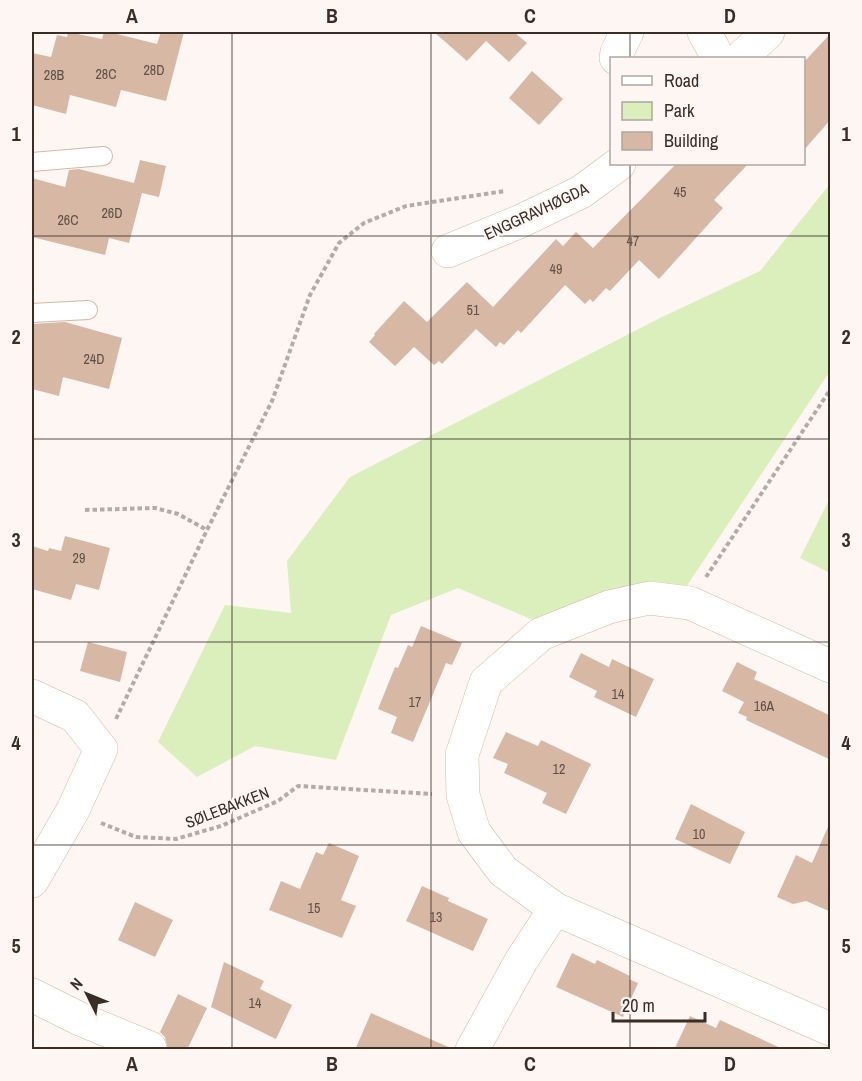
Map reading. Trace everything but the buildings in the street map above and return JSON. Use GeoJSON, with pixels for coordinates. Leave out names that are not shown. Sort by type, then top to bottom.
{"type":"FeatureCollection","features":[{"type":"Feature","properties":{"kind":"street"},"geometry":{"type":"LineString","coordinates":[[616,57],[627,32]]}},
{"type":"Feature","properties":{"kind":"street"},"geometry":{"type":"LineString","coordinates":[[704,32],[714,50],[715,57]]}},
{"type":"Feature","properties":{"kind":"street"},"geometry":{"type":"LineString","coordinates":[[742,57],[768,32]]}},
{"type":"Feature","properties":{"kind":"street","name":"ENGGRAVHØGDA"},"geometry":{"type":"LineString","coordinates":[[448,251],[521,221],[581,192],[618,165]]}},
{"type":"Feature","properties":{"kind":"street"},"geometry":{"type":"LineString","coordinates":[[831,666],[690,603],[649,598],[609,607],[541,634],[486,682],[462,755],[463,795],[474,832],[503,872],[555,909],[831,1029]]}},
{"type":"Feature","properties":{"kind":"street"},"geometry":{"type":"LineString","coordinates":[[32,696],[75,716],[101,749],[73,810],[32,881]]}},
{"type":"Feature","properties":{"kind":"street"},"geometry":{"type":"LineString","coordinates":[[472,1050],[522,961],[555,909]]}},
{"type":"Feature","properties":{"kind":"street"},"geometry":{"type":"LineString","coordinates":[[32,996],[150,1048]]}},
{"type":"Feature","properties":{"kind":"lane"},"geometry":{"type":"LineString","coordinates":[[32,162],[103,156]]}},
{"type":"Feature","properties":{"kind":"lane"},"geometry":{"type":"LineString","coordinates":[[32,313],[88,310]]}},
{"type":"Feature","properties":{"kind":"path"},"geometry":{"type":"LineString","coordinates":[[101,749],[272,401],[310,295],[339,243],[364,223],[406,206],[506,191]]}},
{"type":"Feature","properties":{"kind":"path"},"geometry":{"type":"LineString","coordinates":[[690,603],[718,557],[831,390]]}},
{"type":"Feature","properties":{"kind":"path"},"geometry":{"type":"LineString","coordinates":[[85,510],[155,508],[178,514],[207,530]]}},
{"type":"Feature","properties":{"kind":"path","name":"SØLEBAKKEN"},"geometry":{"type":"LineString","coordinates":[[73,810],[136,837],[176,839],[221,826],[278,801],[298,786],[463,795]]}},
{"type":"Feature","properties":{"kind":"green space"},"geometry":{"type":"Polygon","coordinates":[[[830,184],[830,371],[676,602],[533,620],[458,588],[391,615],[336,760],[255,746],[197,777],[158,742],[225,605],[291,613],[287,561],[350,477],[660,318],[760,271],[830,184]]]}},
{"type":"Feature","properties":{"kind":"green space"},"geometry":{"type":"Polygon","coordinates":[[[830,498],[830,573],[800,558],[830,498]]]}}]}
